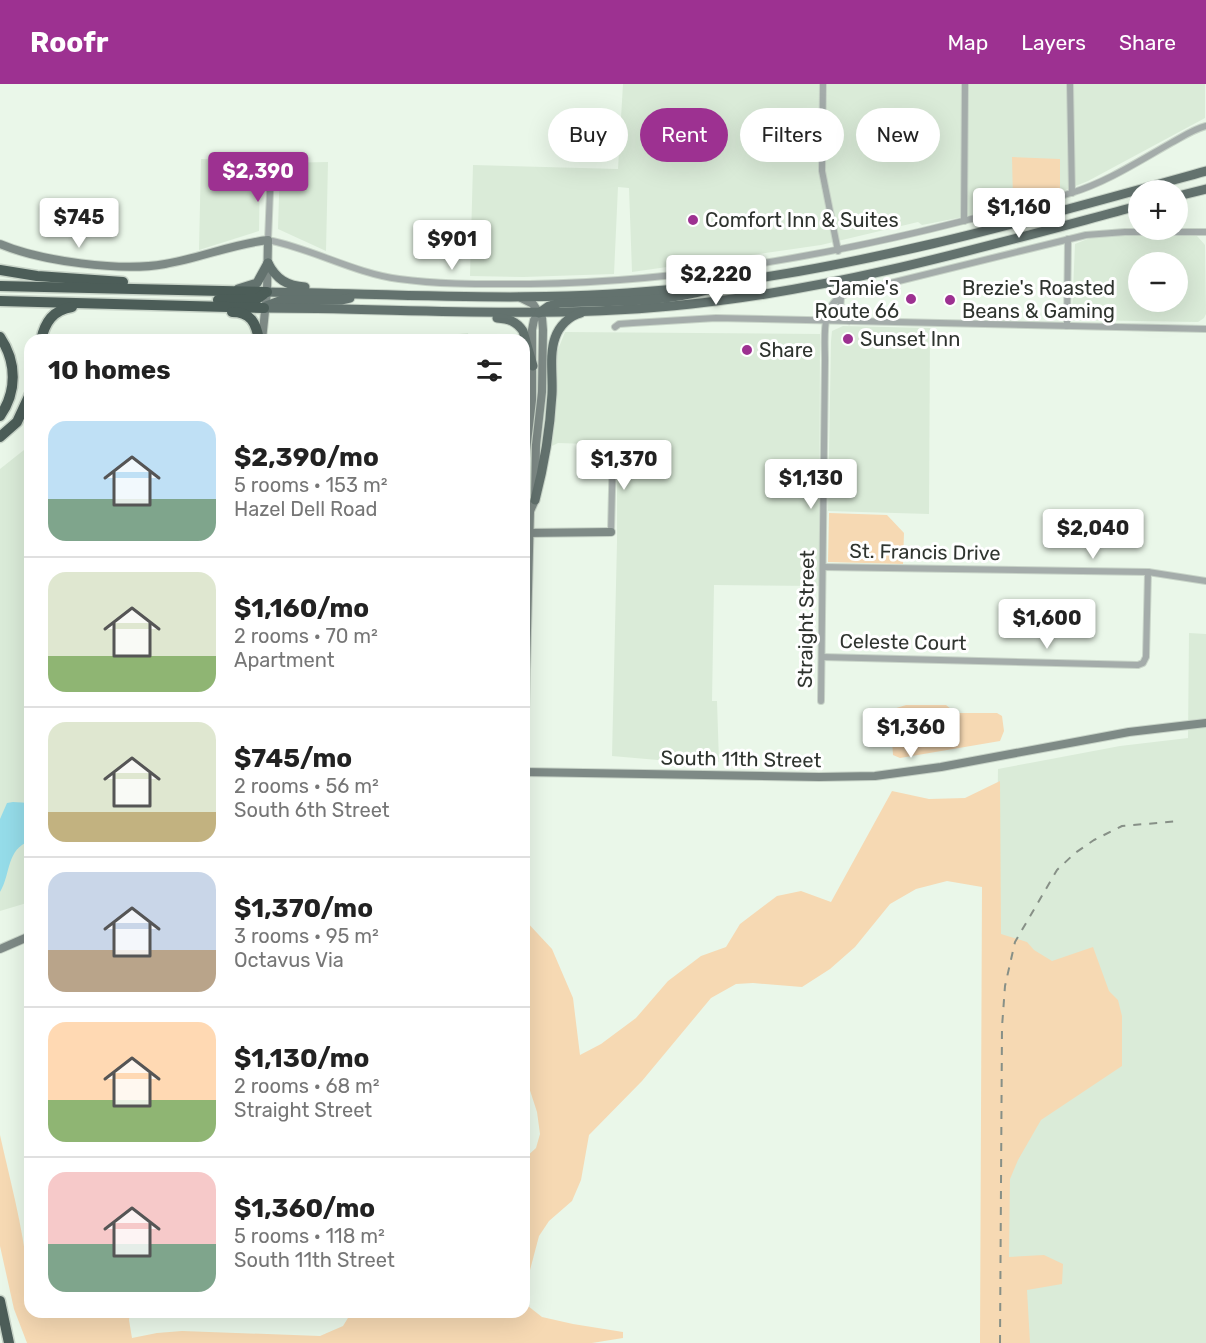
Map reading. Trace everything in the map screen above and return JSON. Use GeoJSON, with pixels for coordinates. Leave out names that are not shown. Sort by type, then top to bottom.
{"type":"FeatureCollection","features":[{"type":"Feature","properties":{"kind":"highway"},"geometry":{"type":"LineString","coordinates":[[0,270],[37,276],[129,282],[164,290]]}},
{"type":"Feature","properties":{"kind":"highway"},"geometry":{"type":"LineString","coordinates":[[0,286],[267,292]]}},
{"type":"Feature","properties":{"kind":"highway"},"geometry":{"type":"LineString","coordinates":[[172,305],[186,300],[257,299],[267,292]]}},
{"type":"Feature","properties":{"kind":"highway"},"geometry":{"type":"LineString","coordinates":[[0,301],[264,308]]}},
{"type":"Feature","properties":{"kind":"highway"},"geometry":{"type":"LineString","coordinates":[[43,334],[47,322],[54,313],[63,308],[93,303]]}},
{"type":"Feature","properties":{"kind":"highway"},"geometry":{"type":"LineString","coordinates":[[172,305],[185,311],[243,313],[254,322],[258,334]]}},
{"type":"Feature","properties":{"kind":"highway"},"geometry":{"type":"LineString","coordinates":[[0,337],[9,355],[13,377],[9,400],[0,416]]}},
{"type":"Feature","properties":{"kind":"highway"},"geometry":{"type":"LineString","coordinates":[[0,437],[17,422],[24,407]]}},
{"type":"Feature","properties":{"kind":"highway"},"geometry":{"type":"LineString","coordinates":[[0,1301],[9,1343]]}},
{"type":"Feature","properties":{"kind":"main road"},"geometry":{"type":"LineString","coordinates":[[267,292],[519,297],[635,293],[732,283],[916,248],[1206,171]]}},
{"type":"Feature","properties":{"kind":"main road"},"geometry":{"type":"LineString","coordinates":[[1188,194],[1206,189]]}},
{"type":"Feature","properties":{"kind":"main road"},"geometry":{"type":"LineString","coordinates":[[264,308],[539,313],[691,304],[836,281],[931,260],[1128,209]]}},
{"type":"Feature","properties":{"kind":"main road"},"geometry":{"type":"LineString","coordinates":[[231,291],[256,283],[268,263],[280,280],[290,285],[342,289],[367,295]]}},
{"type":"Feature","properties":{"kind":"main road"},"geometry":{"type":"LineString","coordinates":[[539,313],[549,306],[560,303],[691,295],[732,283]]}},
{"type":"Feature","properties":{"kind":"main road"},"geometry":{"type":"LineString","coordinates":[[264,308],[282,300],[341,300],[367,295]]}},
{"type":"Feature","properties":{"kind":"main road"},"geometry":{"type":"LineString","coordinates":[[378,310],[403,316],[507,319],[514,321],[524,334]]}},
{"type":"Feature","properties":{"kind":"main road"},"geometry":{"type":"LineString","coordinates":[[535,500],[541,476],[550,409],[555,338],[562,325],[570,317],[590,311]]}},
{"type":"Feature","properties":{"kind":"main road"},"geometry":{"type":"LineString","coordinates":[[530,356],[533,366]]}},
{"type":"Feature","properties":{"kind":"street"},"geometry":{"type":"LineString","coordinates":[[824,84],[822,171],[838,251]]}},
{"type":"Feature","properties":{"kind":"street"},"geometry":{"type":"LineString","coordinates":[[964,221],[965,84]]}},
{"type":"Feature","properties":{"kind":"street"},"geometry":{"type":"LineString","coordinates":[[1070,84],[1072,193]]}},
{"type":"Feature","properties":{"kind":"street"},"geometry":{"type":"LineString","coordinates":[[0,244],[45,258],[137,267],[172,263],[239,244],[268,240],[291,245],[385,277],[417,282],[548,283],[651,278],[748,267],[838,251],[1072,193],[1112,176],[1206,126]]}},
{"type":"Feature","properties":{"kind":"street"},"geometry":{"type":"LineString","coordinates":[[261,334],[267,292],[271,168]]}},
{"type":"Feature","properties":{"kind":"street"},"geometry":{"type":"LineString","coordinates":[[826,321],[830,307],[841,296],[1068,239],[1108,232],[1206,232]]}},
{"type":"Feature","properties":{"kind":"street"},"geometry":{"type":"LineString","coordinates":[[1067,326],[1068,239]]}},
{"type":"Feature","properties":{"kind":"street"},"geometry":{"type":"LineString","coordinates":[[841,296],[840,313],[849,321]]}},
{"type":"Feature","properties":{"kind":"street"},"geometry":{"type":"LineString","coordinates":[[519,297],[533,304],[539,313],[543,330],[535,500],[530,511]]}},
{"type":"Feature","properties":{"kind":"street"},"geometry":{"type":"LineString","coordinates":[[530,417],[533,366],[532,330],[534,320],[539,313]]}},
{"type":"Feature","properties":{"kind":"street"},"geometry":{"type":"LineString","coordinates":[[615,327],[619,324],[685,319],[1206,329]]}},
{"type":"Feature","properties":{"kind":"street","name":"Straight Street"},"geometry":{"type":"LineString","coordinates":[[821,701],[826,321]]}},
{"type":"Feature","properties":{"kind":"street"},"geometry":{"type":"LineString","coordinates":[[530,533],[611,532],[612,449]]}},
{"type":"Feature","properties":{"kind":"street","name":"St. Francis Drive"},"geometry":{"type":"LineString","coordinates":[[823,567],[1148,572],[1206,581]]}},
{"type":"Feature","properties":{"kind":"street","name":"Celeste Court"},"geometry":{"type":"LineString","coordinates":[[822,657],[1138,665],[1143,663],[1146,657],[1148,572]]}},
{"type":"Feature","properties":{"kind":"street","name":"South 11th Street"},"geometry":{"type":"LineString","coordinates":[[530,772],[867,776],[941,767],[1129,732],[1206,723]]}},
{"type":"Feature","properties":{"kind":"street"},"geometry":{"type":"LineString","coordinates":[[0,949],[24,939]]}},
{"type":"Feature","properties":{"kind":"shaded area"},"geometry":{"type":"Polygon","coordinates":[[[623,84],[1205,84],[1205,118],[1088,181],[1063,191],[958,218],[922,225],[918,222],[821,245],[632,272],[629,188],[618,187],[614,274],[470,276],[473,165],[618,169],[618,162],[628,162],[628,108],[622,108],[623,84]]]}},
{"type":"Feature","properties":{"kind":"shaded area"},"geometry":{"type":"Polygon","coordinates":[[[1012,157],[1060,159],[1060,189],[1013,201],[1012,157]]]}},
{"type":"Feature","properties":{"kind":"shaded area"},"geometry":{"type":"Polygon","coordinates":[[[201,159],[260,160],[259,231],[199,250],[201,159]]]}},
{"type":"Feature","properties":{"kind":"shaded area"},"geometry":{"type":"Polygon","coordinates":[[[328,162],[326,251],[278,229],[280,163],[328,162]]]}},
{"type":"Feature","properties":{"kind":"shaded area"},"geometry":{"type":"Polygon","coordinates":[[[1115,235],[1128,235],[1128,240],[1188,240],[1188,236],[1197,236],[1205,245],[1206,314],[1204,318],[1198,322],[1078,320],[1072,315],[1075,244],[1090,238],[1115,235]]]}},
{"type":"Feature","properties":{"kind":"shaded area"},"geometry":{"type":"Polygon","coordinates":[[[843,326],[930,328],[929,514],[828,511],[831,341],[832,331],[843,326]]]}},
{"type":"Feature","properties":{"kind":"shaded area"},"geometry":{"type":"Polygon","coordinates":[[[565,332],[820,334],[819,586],[714,585],[712,701],[717,701],[719,762],[612,756],[617,445],[558,443],[550,447],[556,397],[557,352],[565,332]]]}},
{"type":"Feature","properties":{"kind":"shaded area"},"geometry":{"type":"Polygon","coordinates":[[[24,450],[24,904],[0,911],[0,469],[24,450]]]}},
{"type":"Feature","properties":{"kind":"shaded area"},"geometry":{"type":"Polygon","coordinates":[[[829,513],[887,515],[904,533],[903,564],[828,562],[829,513]]]}},
{"type":"Feature","properties":{"kind":"shaded area"},"geometry":{"type":"Polygon","coordinates":[[[1189,633],[1206,634],[1206,1343],[989,1343],[998,769],[1120,746],[1188,738],[1189,633]]]}},
{"type":"Feature","properties":{"kind":"shaded area"},"geometry":{"type":"Polygon","coordinates":[[[906,705],[946,705],[956,713],[997,713],[1002,716],[1004,731],[1000,741],[900,758],[893,755],[890,710],[906,705]]]}},
{"type":"Feature","properties":{"kind":"shaded area"},"geometry":{"type":"Polygon","coordinates":[[[1000,781],[1001,934],[1027,942],[1034,950],[1052,961],[1093,947],[1109,991],[1118,1000],[1122,1016],[1122,1066],[1041,1120],[1010,1179],[1009,1257],[1044,1255],[1063,1264],[1062,1284],[1027,1290],[1030,1343],[980,1343],[982,887],[947,881],[916,889],[890,904],[855,947],[830,969],[802,987],[736,984],[711,998],[642,1081],[589,1135],[581,1180],[572,1201],[549,1221],[539,1236],[530,1270],[530,1154],[536,1148],[540,1134],[537,1112],[530,1090],[530,925],[552,949],[573,998],[580,1055],[601,1044],[636,1018],[668,981],[701,956],[726,947],[740,924],[777,896],[801,891],[831,902],[892,791],[929,799],[965,798],[1000,781]]]}},
{"type":"Feature","properties":{"kind":"shaded area"},"geometry":{"type":"Polygon","coordinates":[[[0,1135],[24,1245],[24,1318],[129,1318],[132,1338],[182,1331],[320,1336],[343,1326],[348,1318],[530,1318],[530,1308],[542,1317],[623,1332],[623,1338],[592,1343],[27,1343],[14,1309],[0,1246],[0,1135]]]}},
{"type":"Feature","properties":{"kind":"water"},"geometry":{"type":"Polygon","coordinates":[[[7,803],[24,803],[24,844],[13,856],[0,892],[0,819],[7,803]]]}},
{"type":"Feature","properties":{"kind":"railway"},"geometry":{"type":"LineString","coordinates":[[1000,1343],[1002,1027],[1005,986],[1015,942],[1057,870],[1075,853],[1094,840],[1122,826],[1180,821]]}},
{"type":"Feature","properties":{"kind":"place","name":"Comfort Inn & Suites"},"geometry":{"type":"Point","coordinates":[693,220]}},
{"type":"Feature","properties":{"kind":"place","name":"Jamie's Route 66"},"geometry":{"type":"Point","coordinates":[911,299]}},
{"type":"Feature","properties":{"kind":"place","name":"Brezie's Roasted Beans & Gaming"},"geometry":{"type":"Point","coordinates":[950,300]}},
{"type":"Feature","properties":{"kind":"place","name":"Sunset Inn"},"geometry":{"type":"Point","coordinates":[848,339]}},
{"type":"Feature","properties":{"kind":"place","name":"Share"},"geometry":{"type":"Point","coordinates":[747,350]}}]}
